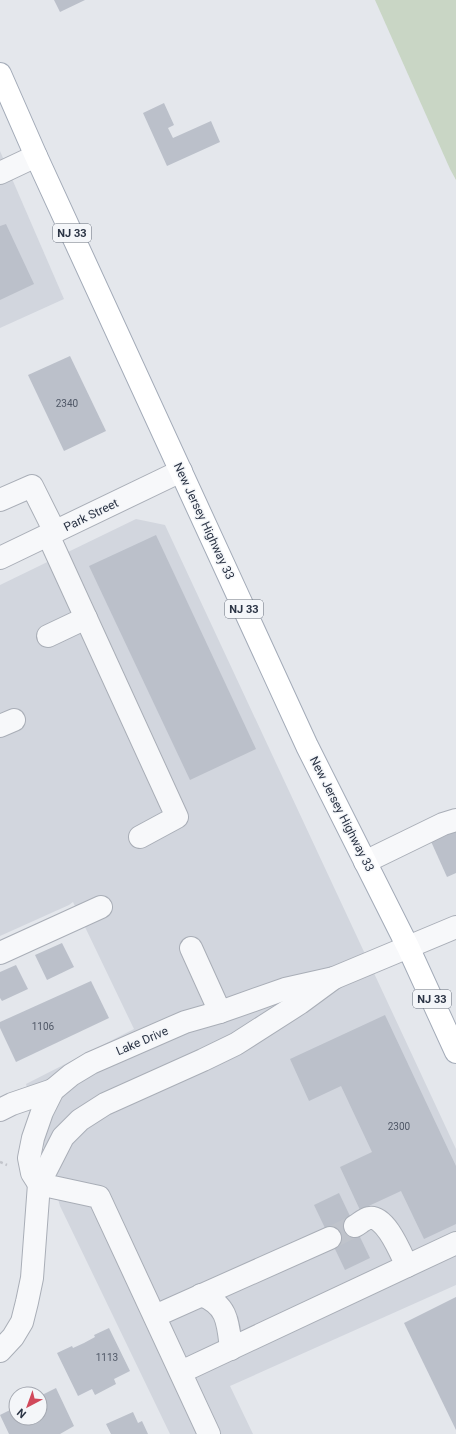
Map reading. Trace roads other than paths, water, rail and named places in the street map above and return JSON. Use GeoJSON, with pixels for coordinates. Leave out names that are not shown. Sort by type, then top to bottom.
{"type":"FeatureCollection","features":[{"type":"Feature","properties":{"kind":"main road","name":"New Jersey Highway 33"},"geometry":{"type":"LineString","coordinates":[[0,74],[36,156],[307,746],[408,947],[456,1052]]}},
{"type":"Feature","properties":{"kind":"street"},"geometry":{"type":"LineString","coordinates":[[0,174],[36,156]]}},
{"type":"Feature","properties":{"kind":"street","name":"Park Street"},"geometry":{"type":"LineString","coordinates":[[0,558],[181,471]]}},
{"type":"Feature","properties":{"kind":"street"},"geometry":{"type":"LineString","coordinates":[[0,500],[32,486],[86,618],[178,817],[140,837]]}},
{"type":"Feature","properties":{"kind":"street"},"geometry":{"type":"LineString","coordinates":[[48,636],[86,618]]}},
{"type":"Feature","properties":{"kind":"street"},"geometry":{"type":"LineString","coordinates":[[365,862],[443,824],[456,820]]}},
{"type":"Feature","properties":{"kind":"street"},"geometry":{"type":"LineString","coordinates":[[0,953],[101,907]]}},
{"type":"Feature","properties":{"kind":"street","name":"Lake Drive"},"geometry":{"type":"LineString","coordinates":[[39,1184],[32,1173],[29,1158],[33,1138],[42,1112],[53,1090],[91,1063],[185,1022],[220,1012],[285,989],[334,978],[456,926]]}},
{"type":"Feature","properties":{"kind":"street"},"geometry":{"type":"LineString","coordinates":[[191,948],[220,1012]]}},
{"type":"Feature","properties":{"kind":"street","name":"Lake Drive"},"geometry":{"type":"LineString","coordinates":[[0,1351],[13,1337],[22,1322],[28,1302],[32,1278],[39,1184],[63,1137],[80,1120],[105,1104],[236,1044],[300,1003],[334,978]]}},
{"type":"Feature","properties":{"kind":"street"},"geometry":{"type":"LineString","coordinates":[[0,1110],[12,1104],[53,1090]]}},
{"type":"Feature","properties":{"kind":"street"},"geometry":{"type":"LineString","coordinates":[[39,1184],[99,1197],[209,1434]]}},
{"type":"Feature","properties":{"kind":"street"},"geometry":{"type":"LineString","coordinates":[[355,1226],[369,1218],[376,1219],[383,1224],[390,1233],[407,1266]]}},
{"type":"Feature","properties":{"kind":"street"},"geometry":{"type":"LineString","coordinates":[[155,1316],[330,1238]]}},
{"type":"Feature","properties":{"kind":"street"},"geometry":{"type":"LineString","coordinates":[[181,1372],[456,1243]]}},
{"type":"Feature","properties":{"kind":"street"},"geometry":{"type":"LineString","coordinates":[[200,1295],[211,1299],[219,1305],[222,1310],[229,1331],[231,1349]]}},
{"type":"Feature","properties":{"kind":"tunnel"},"geometry":{"type":"LineString","coordinates":[[330,1238],[355,1226]]}}]}
